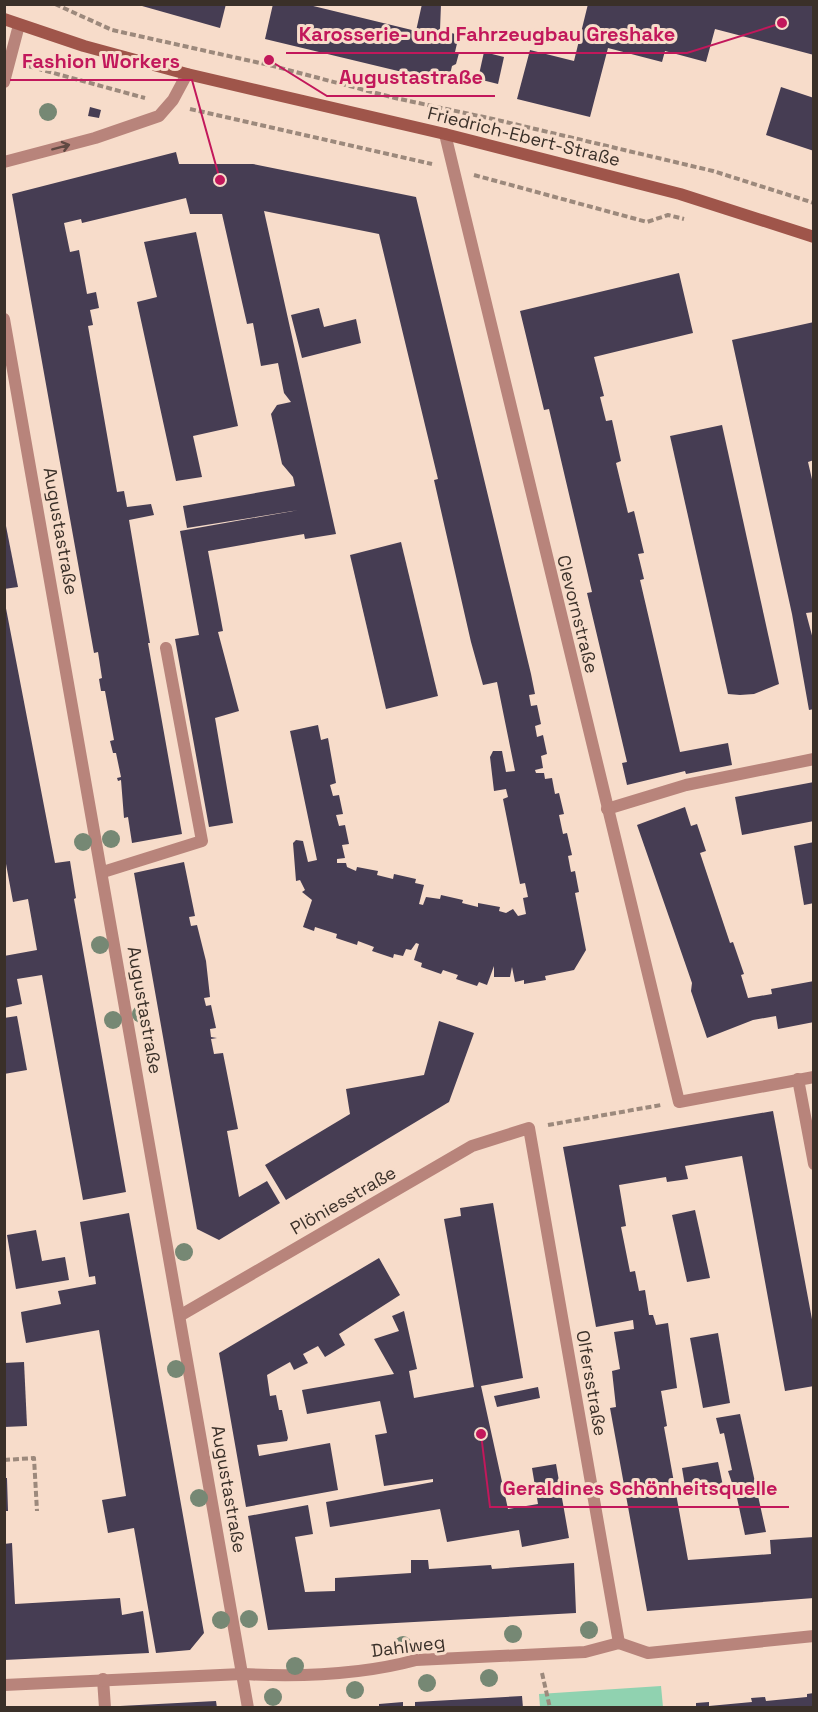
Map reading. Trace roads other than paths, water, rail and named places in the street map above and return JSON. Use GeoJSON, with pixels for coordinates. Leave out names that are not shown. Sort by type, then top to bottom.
{"type":"FeatureCollection","features":[{"type":"Feature","properties":{"kind":"street","name":"Friedrich-Ebert-Straße"},"geometry":{"type":"LineString","coordinates":[[4,19],[19,26],[187,74],[446,134],[680,194],[813,237]]}},
{"type":"Feature","properties":{"kind":"street"},"geometry":{"type":"LineString","coordinates":[[4,82],[19,26]]}},
{"type":"Feature","properties":{"kind":"street"},"geometry":{"type":"LineString","coordinates":[[4,162],[95,138],[159,116],[170,105],[187,74]]}},
{"type":"Feature","properties":{"kind":"street","name":"Clevornstraße"},"geometry":{"type":"LineString","coordinates":[[446,134],[679,1102],[798,1079]]}},
{"type":"Feature","properties":{"kind":"street","name":"Augustastraße"},"geometry":{"type":"LineString","coordinates":[[4,319],[248,1707]]}},
{"type":"Feature","properties":{"kind":"street"},"geometry":{"type":"LineString","coordinates":[[103,872],[202,840],[166,648]]}},
{"type":"Feature","properties":{"kind":"street"},"geometry":{"type":"LineString","coordinates":[[607,809],[686,785],[813,759]]}},
{"type":"Feature","properties":{"kind":"street"},"geometry":{"type":"LineString","coordinates":[[813,1077],[798,1079],[813,1164]]}},
{"type":"Feature","properties":{"kind":"street","name":"Plöniesstraße"},"geometry":{"type":"LineString","coordinates":[[180,1316],[472,1146],[529,1128]]}},
{"type":"Feature","properties":{"kind":"street","name":"Olfersstraße"},"geometry":{"type":"LineString","coordinates":[[529,1128],[620,1644]]}},
{"type":"Feature","properties":{"kind":"street"},"geometry":{"type":"LineString","coordinates":[[620,1644],[648,1653],[813,1636]]}},
{"type":"Feature","properties":{"kind":"street","name":"Dahlweg"},"geometry":{"type":"LineString","coordinates":[[4,1685],[242,1674],[281,1676],[390,1667],[416,1660],[585,1652],[620,1644]]}},
{"type":"Feature","properties":{"kind":"street"},"geometry":{"type":"LineString","coordinates":[[103,1679],[105,1707]]}},
{"type":"Feature","properties":{"kind":"place","name":"Karosserie- und Fahrzeugbau Greshake"},"geometry":{"type":"Point","coordinates":[782,23]}},
{"type":"Feature","properties":{"kind":"place","name":"Augustastraße"},"geometry":{"type":"Point","coordinates":[269,60]}},
{"type":"Feature","properties":{"kind":"place","name":"Fashion Workers"},"geometry":{"type":"Point","coordinates":[220,180]}},
{"type":"Feature","properties":{"kind":"place","name":"Geraldines Schönheitsquelle"},"geometry":{"type":"Point","coordinates":[481,1434]}}]}
